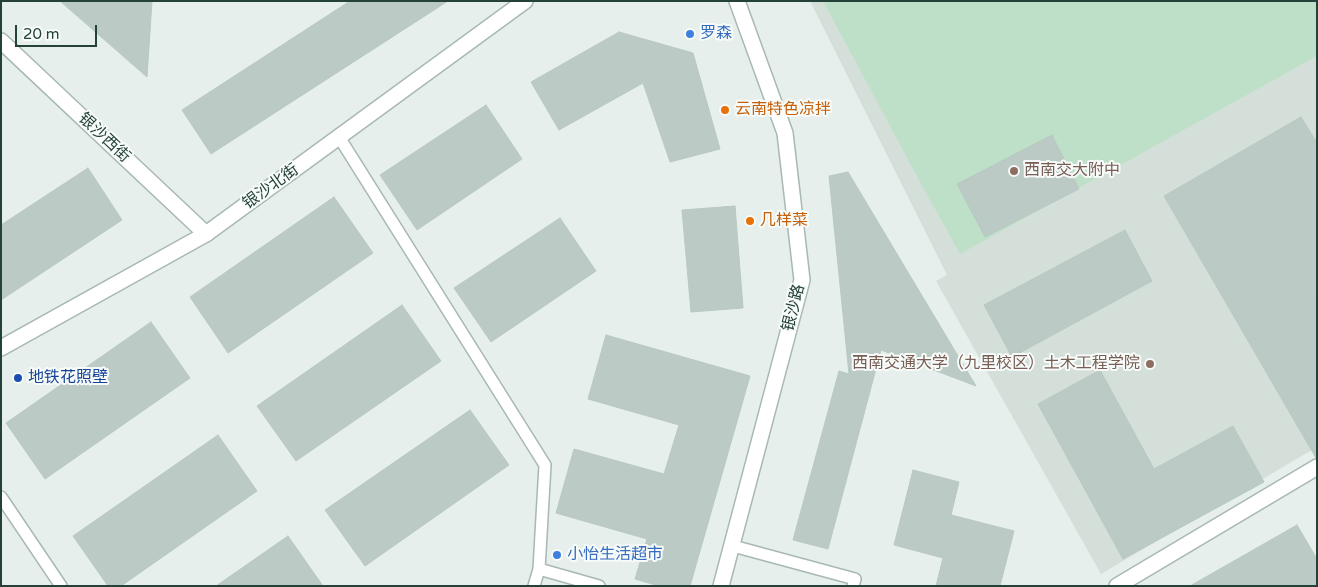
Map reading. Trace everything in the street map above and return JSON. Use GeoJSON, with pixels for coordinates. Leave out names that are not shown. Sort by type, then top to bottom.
{"type":"FeatureCollection","features":[{"type":"Feature","properties":{"kind":"street","name":"银沙北街"},"geometry":{"type":"LineString","coordinates":[[1,348],[206,234],[525,1]]}},
{"type":"Feature","properties":{"kind":"street","name":"银沙路"},"geometry":{"type":"LineString","coordinates":[[721,586],[802,280],[785,132],[737,1]]}},
{"type":"Feature","properties":{"kind":"street","name":"银沙西街"},"geometry":{"type":"LineString","coordinates":[[1,42],[206,234]]}},
{"type":"Feature","properties":{"kind":"street"},"geometry":{"type":"LineString","coordinates":[[1117,586],[1317,467]]}},
{"type":"Feature","properties":{"kind":"lane"},"geometry":{"type":"LineString","coordinates":[[339,137],[544,464],[539,569],[534,586]]}},
{"type":"Feature","properties":{"kind":"lane"},"geometry":{"type":"LineString","coordinates":[[1,497],[61,586]]}},
{"type":"Feature","properties":{"kind":"lane"},"geometry":{"type":"LineString","coordinates":[[733,546],[855,579],[853,586]]}},
{"type":"Feature","properties":{"kind":"lane"},"geometry":{"type":"LineString","coordinates":[[539,569],[599,586]]}},
{"type":"Feature","properties":{"kind":"shaded area"},"geometry":{"type":"Polygon","coordinates":[[[810,1],[1317,1],[1317,447],[1101,574],[936,281],[947,275],[810,1]]]}},
{"type":"Feature","properties":{"kind":"green space","name":"西南交大附中"},"geometry":{"type":"Polygon","coordinates":[[[823,1],[1317,1],[1317,56],[960,254],[823,1]]]}},
{"type":"Feature","properties":{"kind":"building"},"geometry":{"type":"Polygon","coordinates":[[[60,1],[152,1],[147,77],[60,1]]]}},
{"type":"Feature","properties":{"kind":"building"},"geometry":{"type":"Polygon","coordinates":[[[350,1],[448,1],[211,154],[182,110],[350,1]]]}},
{"type":"Feature","properties":{"kind":"building"},"geometry":{"type":"Polygon","coordinates":[[[619,32],[693,53],[720,149],[670,162],[643,83],[559,130],[531,82],[619,32]]]}},
{"type":"Feature","properties":{"kind":"building"},"geometry":{"type":"Polygon","coordinates":[[[486,105],[522,159],[417,230],[380,175],[486,105]]]}},
{"type":"Feature","properties":{"kind":"building"},"geometry":{"type":"Polygon","coordinates":[[[1301,117],[1317,143],[1316,458],[1164,196],[1301,117]]]}},
{"type":"Feature","properties":{"kind":"building"},"geometry":{"type":"Polygon","coordinates":[[[1052,135],[1079,189],[985,237],[957,184],[1052,135]]]}},
{"type":"Feature","properties":{"kind":"building"},"geometry":{"type":"Polygon","coordinates":[[[88,168],[122,220],[1,300],[1,225],[88,168]]]}},
{"type":"Feature","properties":{"kind":"building"},"geometry":{"type":"Polygon","coordinates":[[[848,172],[976,386],[881,350],[828,549],[793,540],[839,371],[849,374],[829,176],[848,172]]]}},
{"type":"Feature","properties":{"kind":"building"},"geometry":{"type":"Polygon","coordinates":[[[334,197],[373,253],[228,353],[190,297],[334,197]]]}},
{"type":"Feature","properties":{"kind":"building"},"geometry":{"type":"Polygon","coordinates":[[[735,206],[743,308],[691,312],[682,210],[735,206]]]}},
{"type":"Feature","properties":{"kind":"building"},"geometry":{"type":"Polygon","coordinates":[[[560,218],[596,271],[491,342],[454,288],[560,218]]]}},
{"type":"Feature","properties":{"kind":"building"},"geometry":{"type":"Polygon","coordinates":[[[1125,230],[1152,281],[1012,357],[984,305],[1125,230]]]}},
{"type":"Feature","properties":{"kind":"building"},"geometry":{"type":"Polygon","coordinates":[[[402,305],[441,361],[296,461],[257,406],[402,305]]]}},
{"type":"Feature","properties":{"kind":"building"},"geometry":{"type":"Polygon","coordinates":[[[151,322],[190,378],[45,479],[6,423],[151,322]]]}},
{"type":"Feature","properties":{"kind":"building"},"geometry":{"type":"Polygon","coordinates":[[[606,335],[750,376],[690,586],[659,586],[635,579],[647,539],[556,513],[574,449],[664,474],[679,425],[588,399],[606,335]]]}},
{"type":"Feature","properties":{"kind":"building"},"geometry":{"type":"Polygon","coordinates":[[[1100,370],[1154,469],[1233,426],[1264,482],[1123,559],[1038,404],[1100,370]]]}},
{"type":"Feature","properties":{"kind":"building"},"geometry":{"type":"Polygon","coordinates":[[[470,410],[509,465],[365,566],[325,510],[470,410]]]}},
{"type":"Feature","properties":{"kind":"building"},"geometry":{"type":"Polygon","coordinates":[[[218,435],[257,491],[121,586],[108,586],[73,536],[218,435]]]}},
{"type":"Feature","properties":{"kind":"building"},"geometry":{"type":"Polygon","coordinates":[[[913,470],[959,482],[951,515],[1014,531],[1000,586],[936,586],[943,558],[894,545],[913,470]]]}},
{"type":"Feature","properties":{"kind":"building"},"geometry":{"type":"Polygon","coordinates":[[[1297,525],[1317,559],[1317,586],[1190,586],[1297,525]]]}},
{"type":"Feature","properties":{"kind":"building"},"geometry":{"type":"Polygon","coordinates":[[[288,536],[323,586],[216,586],[288,536]]]}},
{"type":"Feature","properties":{"kind":"place","name":"罗森"},"geometry":{"type":"Point","coordinates":[690,34]}},
{"type":"Feature","properties":{"kind":"place","name":"云南特色凉拌"},"geometry":{"type":"Point","coordinates":[725,110]}},
{"type":"Feature","properties":{"kind":"place","name":"西南交大附中"},"geometry":{"type":"Point","coordinates":[1014,171]}},
{"type":"Feature","properties":{"kind":"place","name":"几样菜"},"geometry":{"type":"Point","coordinates":[750,221]}},
{"type":"Feature","properties":{"kind":"place","name":"西南交通大学（九里校区）土木工程学院"},"geometry":{"type":"Point","coordinates":[1150,364]}},
{"type":"Feature","properties":{"kind":"place","name":"地铁花照壁"},"geometry":{"type":"Point","coordinates":[18,378]}},
{"type":"Feature","properties":{"kind":"place","name":"小怡生活超市"},"geometry":{"type":"Point","coordinates":[557,555]}}]}
